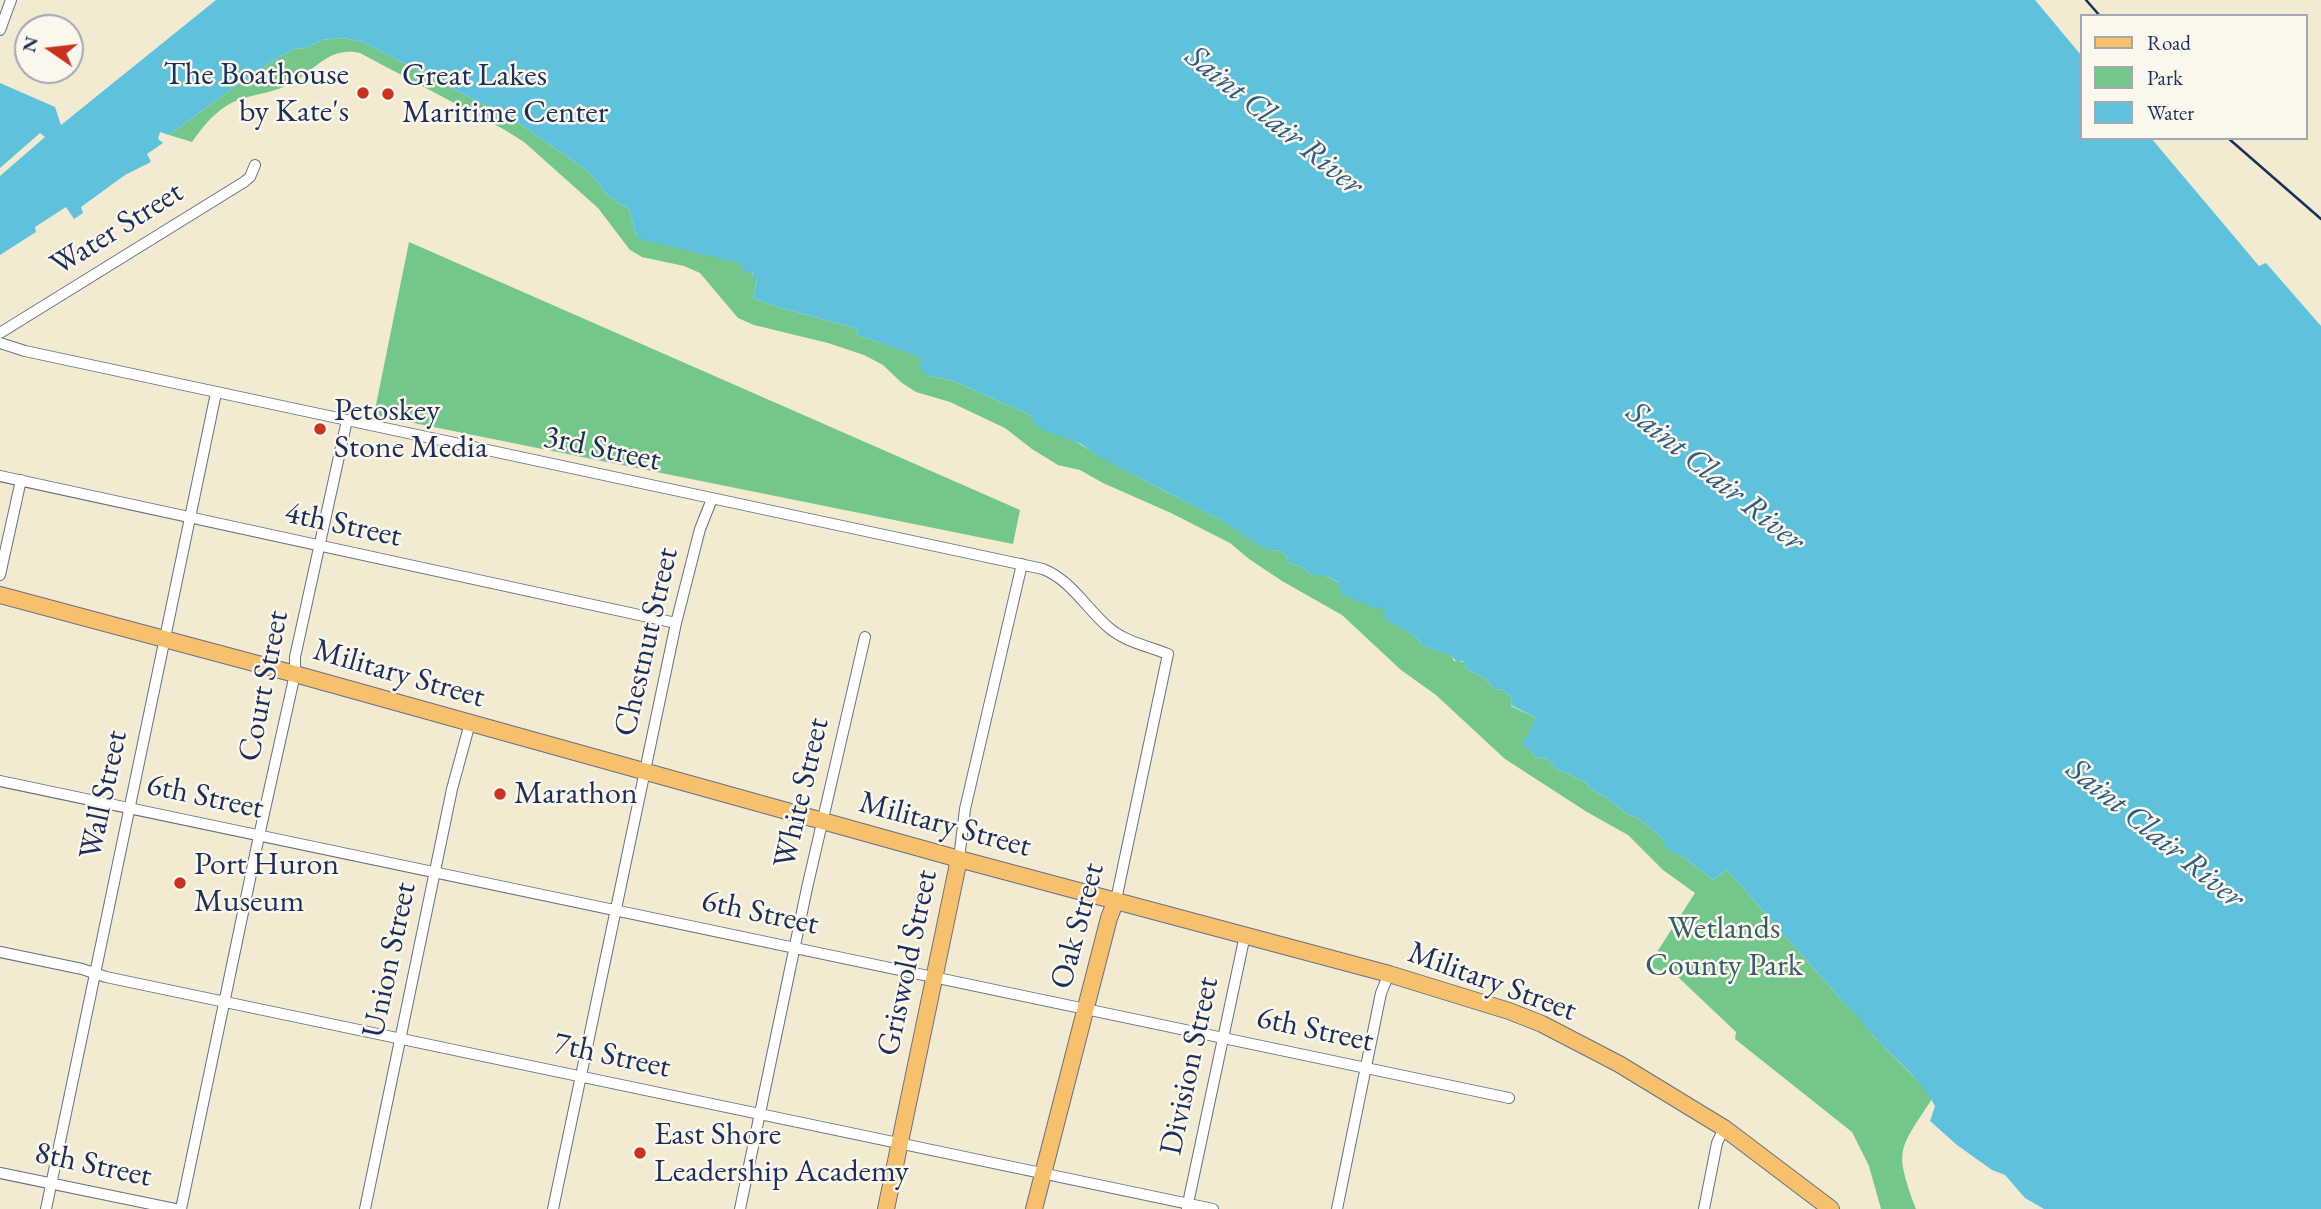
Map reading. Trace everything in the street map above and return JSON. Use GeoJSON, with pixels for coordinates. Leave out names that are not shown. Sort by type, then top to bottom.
{"type":"FeatureCollection","features":[{"type":"Feature","properties":{"kind":"main road","name":"Military Street"},"geometry":{"type":"LineString","coordinates":[[0,595],[295,674],[959,859],[1389,974],[1509,1011],[1542,1024],[1619,1064],[1724,1128],[1831,1209]]}},
{"type":"Feature","properties":{"kind":"main road","name":"Griswold Street"},"geometry":{"type":"LineString","coordinates":[[886,1209],[959,859]]}},
{"type":"Feature","properties":{"kind":"main road","name":"Oak Street"},"geometry":{"type":"LineString","coordinates":[[1034,1209],[1109,918],[1116,900]]}},
{"type":"Feature","properties":{"kind":"street"},"geometry":{"type":"LineString","coordinates":[[0,30],[11,0]]}},
{"type":"Feature","properties":{"kind":"street","name":"Water Street"},"geometry":{"type":"LineString","coordinates":[[0,333],[244,182],[250,177],[255,165]]}},
{"type":"Feature","properties":{"kind":"street","name":"3rd Street"},"geometry":{"type":"LineString","coordinates":[[0,342],[24,351],[216,393],[1043,569],[1057,575],[1121,637],[1168,654]]}},
{"type":"Feature","properties":{"kind":"street","name":"Wall Street"},"geometry":{"type":"LineString","coordinates":[[46,1209],[216,393]]}},
{"type":"Feature","properties":{"kind":"street","name":"Court Street"},"geometry":{"type":"LineString","coordinates":[[181,1209],[347,420]]}},
{"type":"Feature","properties":{"kind":"street","name":"4th Street"},"geometry":{"type":"LineString","coordinates":[[0,475],[319,547],[676,623]]}},
{"type":"Feature","properties":{"kind":"street"},"geometry":{"type":"LineString","coordinates":[[0,575],[21,480]]}},
{"type":"Feature","properties":{"kind":"street","name":"Chestnut Street"},"geometry":{"type":"LineString","coordinates":[[553,1209],[676,623],[700,529],[712,499]]}},
{"type":"Feature","properties":{"kind":"street","name":"Griswold Street"},"geometry":{"type":"LineString","coordinates":[[959,859],[965,809],[1022,564]]}},
{"type":"Feature","properties":{"kind":"street","name":"White Street"},"geometry":{"type":"LineString","coordinates":[[740,1209],[822,820],[865,637]]}},
{"type":"Feature","properties":{"kind":"street","name":"Oak Street"},"geometry":{"type":"LineString","coordinates":[[1116,900],[1168,654]]}},
{"type":"Feature","properties":{"kind":"street","name":"Union Street"},"geometry":{"type":"LineString","coordinates":[[365,1209],[452,789],[470,723]]}},
{"type":"Feature","properties":{"kind":"street","name":"6th Street"},"geometry":{"type":"LineString","coordinates":[[0,781],[1509,1098]]}},
{"type":"Feature","properties":{"kind":"street","name":"Division Street"},"geometry":{"type":"LineString","coordinates":[[1187,1206],[1245,935]]}},
{"type":"Feature","properties":{"kind":"street","name":"7th Street"},"geometry":{"type":"LineString","coordinates":[[0,953],[1187,1206],[1213,1209]]}},
{"type":"Feature","properties":{"kind":"street"},"geometry":{"type":"LineString","coordinates":[[1337,1209],[1381,993],[1389,974]]}},
{"type":"Feature","properties":{"kind":"street"},"geometry":{"type":"LineString","coordinates":[[1704,1209],[1717,1143],[1724,1128]]}},
{"type":"Feature","properties":{"kind":"street","name":"8th Street"},"geometry":{"type":"LineString","coordinates":[[0,1173],[174,1209]]}},
{"type":"Feature","properties":{"kind":"green space","name":"Wetlands County Park"},"geometry":{"type":"Polygon","coordinates":[[[343,38],[363,42],[519,123],[580,165],[608,195],[629,209],[636,235],[744,264],[757,279],[753,298],[858,329],[857,335],[922,357],[929,376],[954,381],[1032,416],[1034,423],[1039,426],[1077,443],[1221,520],[1265,548],[1277,550],[1286,555],[1288,562],[1303,568],[1311,575],[1324,575],[1384,606],[1385,618],[1417,638],[1423,646],[1451,655],[1454,661],[1465,662],[1466,669],[1484,678],[1495,689],[1503,690],[1512,698],[1511,706],[1536,718],[1530,750],[1535,757],[1548,759],[1556,769],[1586,782],[1590,789],[1639,819],[1661,837],[1667,848],[1713,880],[1727,870],[1846,1005],[1858,1014],[1873,1036],[1928,1091],[1932,1099],[1912,1130],[1903,1151],[1904,1174],[1916,1209],[1881,1209],[1869,1166],[1852,1132],[1735,1039],[1736,1032],[1678,977],[1648,966],[1695,893],[1663,870],[1628,835],[1505,759],[1436,695],[1401,670],[1342,615],[1282,581],[1230,543],[1080,470],[1058,465],[1005,428],[950,402],[916,392],[883,365],[864,355],[828,343],[754,325],[738,318],[700,273],[684,266],[642,257],[630,250],[598,208],[524,142],[360,53],[339,53],[288,85],[233,102],[211,118],[192,142],[169,135],[237,85],[257,74],[270,62],[294,49],[306,48],[322,40],[343,38]]]}},
{"type":"Feature","properties":{"kind":"green space"},"geometry":{"type":"Polygon","coordinates":[[[409,242],[1020,510],[1013,544],[374,415],[409,242]]]}},
{"type":"Feature","properties":{"kind":"water","name":"Saint Clair River"},"geometry":{"type":"Polygon","coordinates":[[[216,0],[2035,0],[2080,54],[2080,140],[2153,140],[2259,266],[2266,263],[2321,326],[2321,1209],[2044,1209],[2025,1198],[2005,1175],[1992,1170],[1957,1145],[1930,1121],[1935,1106],[1923,1087],[1876,1039],[1727,870],[1713,880],[1685,858],[1666,848],[1661,837],[1639,819],[1590,789],[1586,782],[1556,769],[1548,759],[1535,757],[1530,750],[1522,746],[1536,718],[1511,705],[1512,698],[1466,669],[1465,662],[1458,663],[1450,655],[1423,646],[1417,638],[1384,618],[1384,606],[1379,610],[1342,594],[1338,582],[1324,575],[1311,575],[1303,568],[1288,562],[1286,555],[1277,550],[1272,551],[1260,546],[1219,519],[1103,459],[1081,444],[1043,430],[1033,423],[1032,416],[954,381],[929,376],[920,368],[921,357],[857,335],[858,329],[753,298],[757,279],[752,278],[753,273],[742,270],[743,264],[642,240],[636,235],[629,209],[611,198],[591,174],[571,159],[519,123],[363,42],[343,38],[322,40],[306,48],[294,49],[270,62],[257,74],[237,85],[169,135],[160,132],[158,139],[163,143],[147,154],[151,162],[125,175],[81,207],[83,213],[74,219],[66,207],[35,227],[36,232],[0,255],[0,83],[55,107],[61,125],[216,0]]]}},
{"type":"Feature","properties":{"kind":"pier"},"geometry":{"type":"Polygon","coordinates":[[[40,133],[45,137],[0,176],[0,168],[40,133]]]}},
{"type":"Feature","properties":{"kind":"railway"},"geometry":{"type":"LineString","coordinates":[[2086,0],[2098,14]]}},
{"type":"Feature","properties":{"kind":"railway"},"geometry":{"type":"LineString","coordinates":[[2230,140],[2321,219]]}},
{"type":"Feature","properties":{"kind":"place","name":"The Boathouse by Kate's"},"geometry":{"type":"Point","coordinates":[363,93]}},
{"type":"Feature","properties":{"kind":"place","name":"Great Lakes Maritime Center"},"geometry":{"type":"Point","coordinates":[388,94]}},
{"type":"Feature","properties":{"kind":"place","name":"Petoskey Stone Media"},"geometry":{"type":"Point","coordinates":[320,429]}},
{"type":"Feature","properties":{"kind":"place","name":"Marathon"},"geometry":{"type":"Point","coordinates":[500,794]}},
{"type":"Feature","properties":{"kind":"place","name":"Port Huron Museum"},"geometry":{"type":"Point","coordinates":[180,883]}},
{"type":"Feature","properties":{"kind":"place","name":"East Shore Leadership Academy"},"geometry":{"type":"Point","coordinates":[640,1153]}}]}
